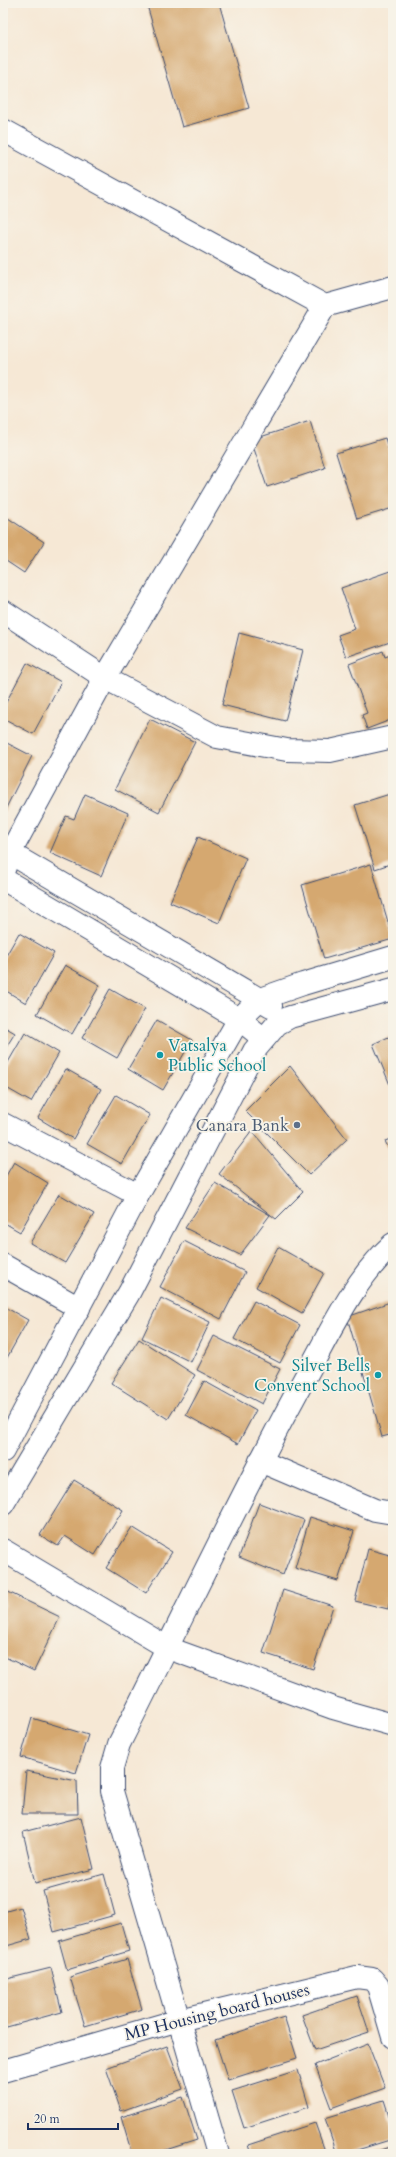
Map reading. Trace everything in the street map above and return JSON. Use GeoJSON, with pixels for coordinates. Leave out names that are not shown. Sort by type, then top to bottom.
{"type":"FeatureCollection","features":[{"type":"Feature","properties":{"kind":"street"},"geometry":{"type":"LineString","coordinates":[[3,130],[325,306]]}},
{"type":"Feature","properties":{"kind":"street"},"geometry":{"type":"LineString","coordinates":[[290,1017],[5,858],[105,678],[325,306],[393,287]]}},
{"type":"Feature","properties":{"kind":"street"},"geometry":{"type":"LineString","coordinates":[[3,611],[105,678],[217,737],[286,750],[330,751],[393,737]]}},
{"type":"Feature","properties":{"kind":"street"},"geometry":{"type":"LineString","coordinates":[[3,879],[239,1019],[264,1039]]}},
{"type":"Feature","properties":{"kind":"street"},"geometry":{"type":"LineString","coordinates":[[3,1451],[80,1308],[138,1195],[239,1019],[260,1000],[303,984],[393,958]]}},
{"type":"Feature","properties":{"kind":"street"},"geometry":{"type":"LineString","coordinates":[[3,1504],[129,1293],[254,1051],[277,1024],[290,1017],[393,989]]}},
{"type":"Feature","properties":{"kind":"street"},"geometry":{"type":"LineString","coordinates":[[3,1124],[138,1195]]}},
{"type":"Feature","properties":{"kind":"street"},"geometry":{"type":"LineString","coordinates":[[218,2154],[112,1791],[112,1768],[119,1744],[260,1461],[347,1302],[379,1257],[393,1244]]}},
{"type":"Feature","properties":{"kind":"street"},"geometry":{"type":"LineString","coordinates":[[3,1265],[80,1308]]}},
{"type":"Feature","properties":{"kind":"street"},"geometry":{"type":"LineString","coordinates":[[260,1461],[375,1510],[393,1513]]}},
{"type":"Feature","properties":{"kind":"street"},"geometry":{"type":"LineString","coordinates":[[3,1550],[168,1648],[332,1708],[393,1725]]}},
{"type":"Feature","properties":{"kind":"street","name":"MP Housing board houses"},"geometry":{"type":"LineString","coordinates":[[3,2071],[179,2020],[357,1977],[372,1979],[378,1986],[393,2037]]}},
{"type":"Feature","properties":{"kind":"building"},"geometry":{"type":"Polygon","coordinates":[[[154,3],[219,3],[249,108],[182,127],[147,5],[154,3]]]}},
{"type":"Feature","properties":{"kind":"building"},"geometry":{"type":"Polygon","coordinates":[[[310,421],[325,468],[267,487],[251,440],[310,421]]]}},
{"type":"Feature","properties":{"kind":"building"},"geometry":{"type":"Polygon","coordinates":[[[385,438],[393,464],[393,508],[357,519],[336,453],[385,438]]]}},
{"type":"Feature","properties":{"kind":"building"},"geometry":{"type":"Polygon","coordinates":[[[8,518],[44,542],[24,573],[3,559],[3,527],[8,518]]]}},
{"type":"Feature","properties":{"kind":"building"},"geometry":{"type":"Polygon","coordinates":[[[393,570],[393,641],[346,657],[338,635],[355,629],[341,588],[393,570]]]}},
{"type":"Feature","properties":{"kind":"building"},"geometry":{"type":"Polygon","coordinates":[[[239,633],[303,650],[285,721],[222,705],[239,633]]]}},
{"type":"Feature","properties":{"kind":"building"},"geometry":{"type":"Polygon","coordinates":[[[383,651],[385,657],[393,654],[393,719],[367,729],[362,715],[367,713],[349,664],[383,651]]]}},
{"type":"Feature","properties":{"kind":"building"},"geometry":{"type":"Polygon","coordinates":[[[27,663],[61,682],[33,734],[3,718],[3,708],[27,663]]]}},
{"type":"Feature","properties":{"kind":"building"},"geometry":{"type":"Polygon","coordinates":[[[150,719],[195,742],[159,812],[115,789],[150,719]]]}},
{"type":"Feature","properties":{"kind":"building"},"geometry":{"type":"Polygon","coordinates":[[[3,741],[32,756],[3,814],[3,741]]]}},
{"type":"Feature","properties":{"kind":"building"},"geometry":{"type":"Polygon","coordinates":[[[393,793],[393,863],[375,869],[355,805],[393,793]]]}},
{"type":"Feature","properties":{"kind":"building"},"geometry":{"type":"Polygon","coordinates":[[[85,794],[128,813],[101,876],[50,853],[66,816],[74,819],[85,794]]]}},
{"type":"Feature","properties":{"kind":"building"},"geometry":{"type":"Polygon","coordinates":[[[198,837],[246,858],[219,923],[170,902],[198,837]]]}},
{"type":"Feature","properties":{"kind":"building"},"geometry":{"type":"Polygon","coordinates":[[[371,864],[393,939],[324,959],[302,885],[371,864]]]}},
{"type":"Feature","properties":{"kind":"building"},"geometry":{"type":"Polygon","coordinates":[[[19,933],[54,953],[26,1003],[3,989],[3,961],[19,933]]]}},
{"type":"Feature","properties":{"kind":"building"},"geometry":{"type":"Polygon","coordinates":[[[65,965],[100,985],[72,1034],[37,1014],[65,965]]]}},
{"type":"Feature","properties":{"kind":"building"},"geometry":{"type":"Polygon","coordinates":[[[110,989],[145,1009],[117,1058],[82,1038],[110,989]]]}},
{"type":"Feature","properties":{"kind":"building","name":"Vatsalya Public School"},"geometry":{"type":"Polygon","coordinates":[[[157,1020],[192,1040],[163,1090],[128,1069],[157,1020]]]}},
{"type":"Feature","properties":{"kind":"building"},"geometry":{"type":"Polygon","coordinates":[[[3,1026],[15,1033],[3,1052],[3,1026]]]}},
{"type":"Feature","properties":{"kind":"building"},"geometry":{"type":"Polygon","coordinates":[[[25,1033],[59,1053],[31,1102],[3,1086],[3,1071],[25,1033]]]}},
{"type":"Feature","properties":{"kind":"building"},"geometry":{"type":"Polygon","coordinates":[[[393,1035],[393,1092],[373,1044],[393,1035]]]}},
{"type":"Feature","properties":{"kind":"building","name":"Canara Bank"},"geometry":{"type":"Polygon","coordinates":[[[290,1066],[347,1139],[309,1175],[245,1111],[290,1066]]]}},
{"type":"Feature","properties":{"kind":"building"},"geometry":{"type":"Polygon","coordinates":[[[66,1069],[101,1089],[73,1139],[38,1118],[66,1069]]]}},
{"type":"Feature","properties":{"kind":"building"},"geometry":{"type":"Polygon","coordinates":[[[116,1095],[150,1115],[122,1164],[87,1144],[116,1095]]]}},
{"type":"Feature","properties":{"kind":"building"},"geometry":{"type":"Polygon","coordinates":[[[252,1131],[303,1192],[276,1219],[219,1174],[252,1131]]]}},
{"type":"Feature","properties":{"kind":"building"},"geometry":{"type":"Polygon","coordinates":[[[393,1138],[393,1158],[385,1141],[393,1138]]]}},
{"type":"Feature","properties":{"kind":"building"},"geometry":{"type":"Polygon","coordinates":[[[14,1162],[48,1183],[20,1232],[3,1222],[3,1181],[14,1162]]]}},
{"type":"Feature","properties":{"kind":"building"},"geometry":{"type":"Polygon","coordinates":[[[215,1183],[270,1215],[240,1255],[185,1228],[215,1183]]]}},
{"type":"Feature","properties":{"kind":"building"},"geometry":{"type":"Polygon","coordinates":[[[59,1194],[94,1214],[65,1263],[30,1243],[59,1194]]]}},
{"type":"Feature","properties":{"kind":"building"},"geometry":{"type":"Polygon","coordinates":[[[184,1241],[245,1272],[221,1319],[160,1287],[184,1241]]]}},
{"type":"Feature","properties":{"kind":"building"},"geometry":{"type":"Polygon","coordinates":[[[278,1247],[324,1273],[302,1313],[256,1287],[278,1247]]]}},
{"type":"Feature","properties":{"kind":"building"},"geometry":{"type":"Polygon","coordinates":[[[161,1298],[210,1322],[191,1362],[142,1338],[161,1298]]]}},
{"type":"Feature","properties":{"kind":"building"},"geometry":{"type":"Polygon","coordinates":[[[254,1301],[300,1325],[280,1363],[234,1339],[254,1301]]]}},
{"type":"Feature","properties":{"kind":"building","name":"Silver Bells Convent School"},"geometry":{"type":"Polygon","coordinates":[[[393,1301],[393,1434],[382,1437],[347,1317],[393,1301]]]}},
{"type":"Feature","properties":{"kind":"building"},"geometry":{"type":"Polygon","coordinates":[[[3,1306],[28,1320],[3,1365],[3,1306]]]}},
{"type":"Feature","properties":{"kind":"building"},"geometry":{"type":"Polygon","coordinates":[[[214,1336],[280,1369],[262,1404],[197,1370],[214,1336]]]}},
{"type":"Feature","properties":{"kind":"building"},"geometry":{"type":"Polygon","coordinates":[[[139,1339],[195,1375],[168,1419],[111,1383],[139,1339]]]}},
{"type":"Feature","properties":{"kind":"building"},"geometry":{"type":"Polygon","coordinates":[[[204,1381],[256,1410],[238,1444],[186,1415],[204,1381]]]}},
{"type":"Feature","properties":{"kind":"building"},"geometry":{"type":"Polygon","coordinates":[[[74,1480],[123,1510],[95,1555],[65,1536],[58,1546],[40,1535],[74,1480]]]}},
{"type":"Feature","properties":{"kind":"building"},"geometry":{"type":"Polygon","coordinates":[[[259,1503],[304,1520],[283,1575],[239,1557],[259,1503]]]}},
{"type":"Feature","properties":{"kind":"building"},"geometry":{"type":"Polygon","coordinates":[[[310,1517],[354,1531],[338,1581],[295,1568],[310,1517]]]}},
{"type":"Feature","properties":{"kind":"building"},"geometry":{"type":"Polygon","coordinates":[[[132,1527],[172,1552],[146,1593],[106,1568],[132,1527]]]}},
{"type":"Feature","properties":{"kind":"building"},"geometry":{"type":"Polygon","coordinates":[[[368,1549],[393,1556],[393,1588],[388,1609],[355,1601],[368,1549]]]}},
{"type":"Feature","properties":{"kind":"building"},"geometry":{"type":"Polygon","coordinates":[[[4,1590],[60,1617],[34,1671],[3,1656],[4,1590]]]}},
{"type":"Feature","properties":{"kind":"building"},"geometry":{"type":"Polygon","coordinates":[[[283,1590],[333,1606],[313,1669],[263,1653],[283,1590]]]}},
{"type":"Feature","properties":{"kind":"building"},"geometry":{"type":"Polygon","coordinates":[[[32,1718],[88,1735],[76,1773],[21,1757],[32,1718]]]}},
{"type":"Feature","properties":{"kind":"building"},"geometry":{"type":"Polygon","coordinates":[[[26,1771],[77,1781],[78,1814],[22,1814],[26,1771]]]}},
{"type":"Feature","properties":{"kind":"building"},"geometry":{"type":"Polygon","coordinates":[[[81,1817],[94,1869],[35,1883],[23,1832],[81,1817]]]}},
{"type":"Feature","properties":{"kind":"building"},"geometry":{"type":"Polygon","coordinates":[[[104,1874],[115,1915],[54,1932],[43,1891],[104,1874]]]}},
{"type":"Feature","properties":{"kind":"building"},"geometry":{"type":"Polygon","coordinates":[[[21,1907],[31,1939],[3,1947],[3,1912],[21,1907]]]}},
{"type":"Feature","properties":{"kind":"building"},"geometry":{"type":"Polygon","coordinates":[[[121,1923],[129,1951],[67,1970],[59,1941],[121,1923]]]}},
{"type":"Feature","properties":{"kind":"building"},"geometry":{"type":"Polygon","coordinates":[[[127,1959],[142,2009],[85,2026],[70,1977],[127,1959]]]}},
{"type":"Feature","properties":{"kind":"building"},"geometry":{"type":"Polygon","coordinates":[[[51,1968],[62,2012],[3,2028],[3,1980],[51,1968]]]}},
{"type":"Feature","properties":{"kind":"building"},"geometry":{"type":"Polygon","coordinates":[[[357,1996],[369,2032],[315,2050],[302,2015],[357,1996]]]}},
{"type":"Feature","properties":{"kind":"building"},"geometry":{"type":"Polygon","coordinates":[[[284,2017],[297,2058],[228,2080],[215,2040],[284,2017]]]}},
{"type":"Feature","properties":{"kind":"building"},"geometry":{"type":"Polygon","coordinates":[[[368,2044],[385,2088],[331,2108],[315,2065],[368,2044]]]}},
{"type":"Feature","properties":{"kind":"building"},"geometry":{"type":"Polygon","coordinates":[[[167,2046],[183,2089],[121,2111],[106,2068],[167,2046]]]}},
{"type":"Feature","properties":{"kind":"building"},"geometry":{"type":"Polygon","coordinates":[[[298,2070],[309,2107],[244,2128],[232,2091],[298,2070]]]}},
{"type":"Feature","properties":{"kind":"building"},"geometry":{"type":"Polygon","coordinates":[[[183,2097],[197,2140],[153,2154],[132,2154],[121,2117],[183,2097]]]}},
{"type":"Feature","properties":{"kind":"building"},"geometry":{"type":"Polygon","coordinates":[[[384,2100],[393,2128],[393,2139],[344,2154],[337,2154],[325,2118],[384,2100]]]}},
{"type":"Feature","properties":{"kind":"building"},"geometry":{"type":"Polygon","coordinates":[[[315,2123],[326,2154],[251,2154],[248,2145],[315,2123]]]}},
{"type":"Feature","properties":{"kind":"building"},"geometry":{"type":"Polygon","coordinates":[[[393,2146],[393,2154],[370,2154],[393,2146]]]}},
{"type":"Feature","properties":{"kind":"place","name":"Vatsalya Public School"},"geometry":{"type":"Point","coordinates":[160,1055]}},
{"type":"Feature","properties":{"kind":"place","name":"Canara Bank"},"geometry":{"type":"Point","coordinates":[297,1125]}},
{"type":"Feature","properties":{"kind":"place","name":"Silver Bells Convent School"},"geometry":{"type":"Point","coordinates":[378,1375]}}]}
